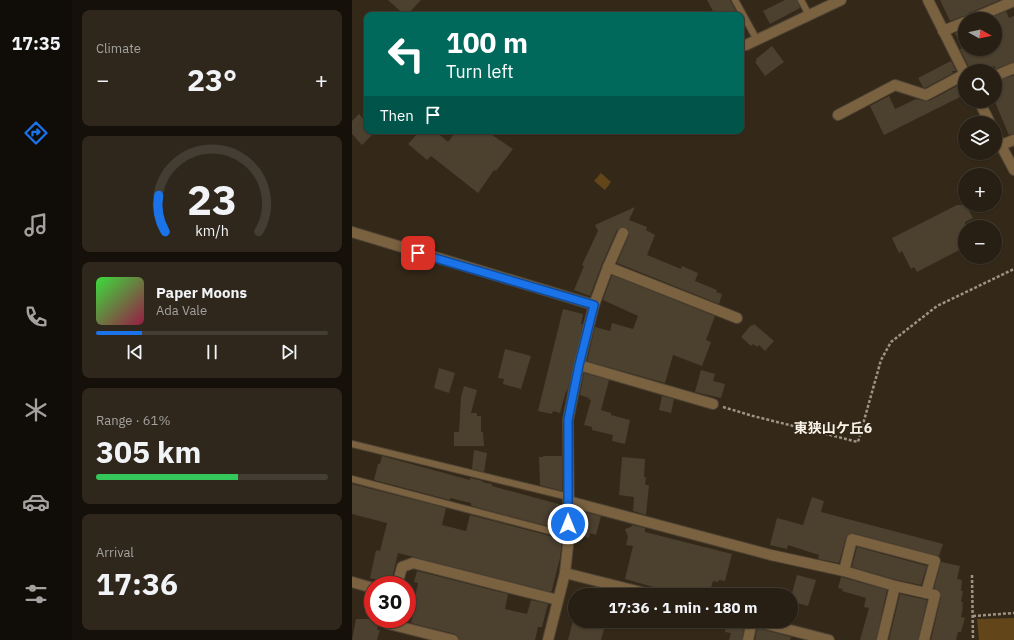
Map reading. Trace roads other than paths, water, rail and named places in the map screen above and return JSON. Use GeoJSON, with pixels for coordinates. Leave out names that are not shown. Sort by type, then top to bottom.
{"type":"FeatureCollection","features":[{"type":"Feature","properties":{"kind":"street"},"geometry":{"type":"LineString","coordinates":[[746,45],[841,0]]}},
{"type":"Feature","properties":{"kind":"street"},"geometry":{"type":"LineString","coordinates":[[928,0],[960,64]]}},
{"type":"Feature","properties":{"kind":"street"},"geometry":{"type":"LineString","coordinates":[[988,12],[1014,1]]}},
{"type":"Feature","properties":{"kind":"street"},"geometry":{"type":"LineString","coordinates":[[943,31],[958,25]]}},
{"type":"Feature","properties":{"kind":"street"},"geometry":{"type":"LineString","coordinates":[[1002,73],[1014,68]]}},
{"type":"Feature","properties":{"kind":"street"},"geometry":{"type":"LineString","coordinates":[[838,115],[894,85],[926,95],[958,78]]}},
{"type":"Feature","properties":{"kind":"street"},"geometry":{"type":"LineString","coordinates":[[1002,145],[1014,140]]}},
{"type":"Feature","properties":{"kind":"street"},"geometry":{"type":"LineString","coordinates":[[1002,149],[1014,170]]}},
{"type":"Feature","properties":{"kind":"street"},"geometry":{"type":"LineString","coordinates":[[352,232],[594,305]]}},
{"type":"Feature","properties":{"kind":"street"},"geometry":{"type":"LineString","coordinates":[[548,640],[565,573],[568,536],[568,420],[579,365],[594,305],[608,267],[623,233]]}},
{"type":"Feature","properties":{"kind":"street"},"geometry":{"type":"LineString","coordinates":[[608,267],[737,318]]}},
{"type":"Feature","properties":{"kind":"street"},"geometry":{"type":"LineString","coordinates":[[579,365],[713,404]]}},
{"type":"Feature","properties":{"kind":"street"},"geometry":{"type":"LineString","coordinates":[[568,499],[771,555],[844,571],[895,586],[935,595],[924,640]]}},
{"type":"Feature","properties":{"kind":"street"},"geometry":{"type":"LineString","coordinates":[[844,571],[852,539],[935,561],[926,593]]}},
{"type":"Feature","properties":{"kind":"street"},"geometry":{"type":"LineString","coordinates":[[400,576],[402,567],[413,563],[558,600]]}},
{"type":"Feature","properties":{"kind":"street"},"geometry":{"type":"LineString","coordinates":[[565,573],[625,588]]}},
{"type":"Feature","properties":{"kind":"street"},"geometry":{"type":"LineString","coordinates":[[352,582],[364,585]]}},
{"type":"Feature","properties":{"kind":"street"},"geometry":{"type":"LineString","coordinates":[[882,640],[895,586]]}},
{"type":"Feature","properties":{"kind":"street"},"geometry":{"type":"LineString","coordinates":[[404,628],[453,640]]}},
{"type":"Feature","properties":{"kind":"street"},"geometry":{"type":"LineString","coordinates":[[748,640],[751,628]]}},
{"type":"Feature","properties":{"kind":"street"},"geometry":{"type":"LineString","coordinates":[[775,628],[795,635],[829,640]]}},
{"type":"Feature","properties":{"kind":"lane"},"geometry":{"type":"LineString","coordinates":[[734,0],[741,12]]}},
{"type":"Feature","properties":{"kind":"lane"},"geometry":{"type":"LineString","coordinates":[[801,0],[809,15]]}},
{"type":"Feature","properties":{"kind":"lane"},"geometry":{"type":"LineString","coordinates":[[744,17],[757,40]]}},
{"type":"Feature","properties":{"kind":"lane"},"geometry":{"type":"LineString","coordinates":[[352,444],[568,499]]}},
{"type":"Feature","properties":{"kind":"lane"},"geometry":{"type":"LineString","coordinates":[[352,479],[568,536]]}},
{"type":"Feature","properties":{"kind":"district","name":"東狭山ケ丘6"},"geometry":{"type":"Point","coordinates":[833,428]}}]}
